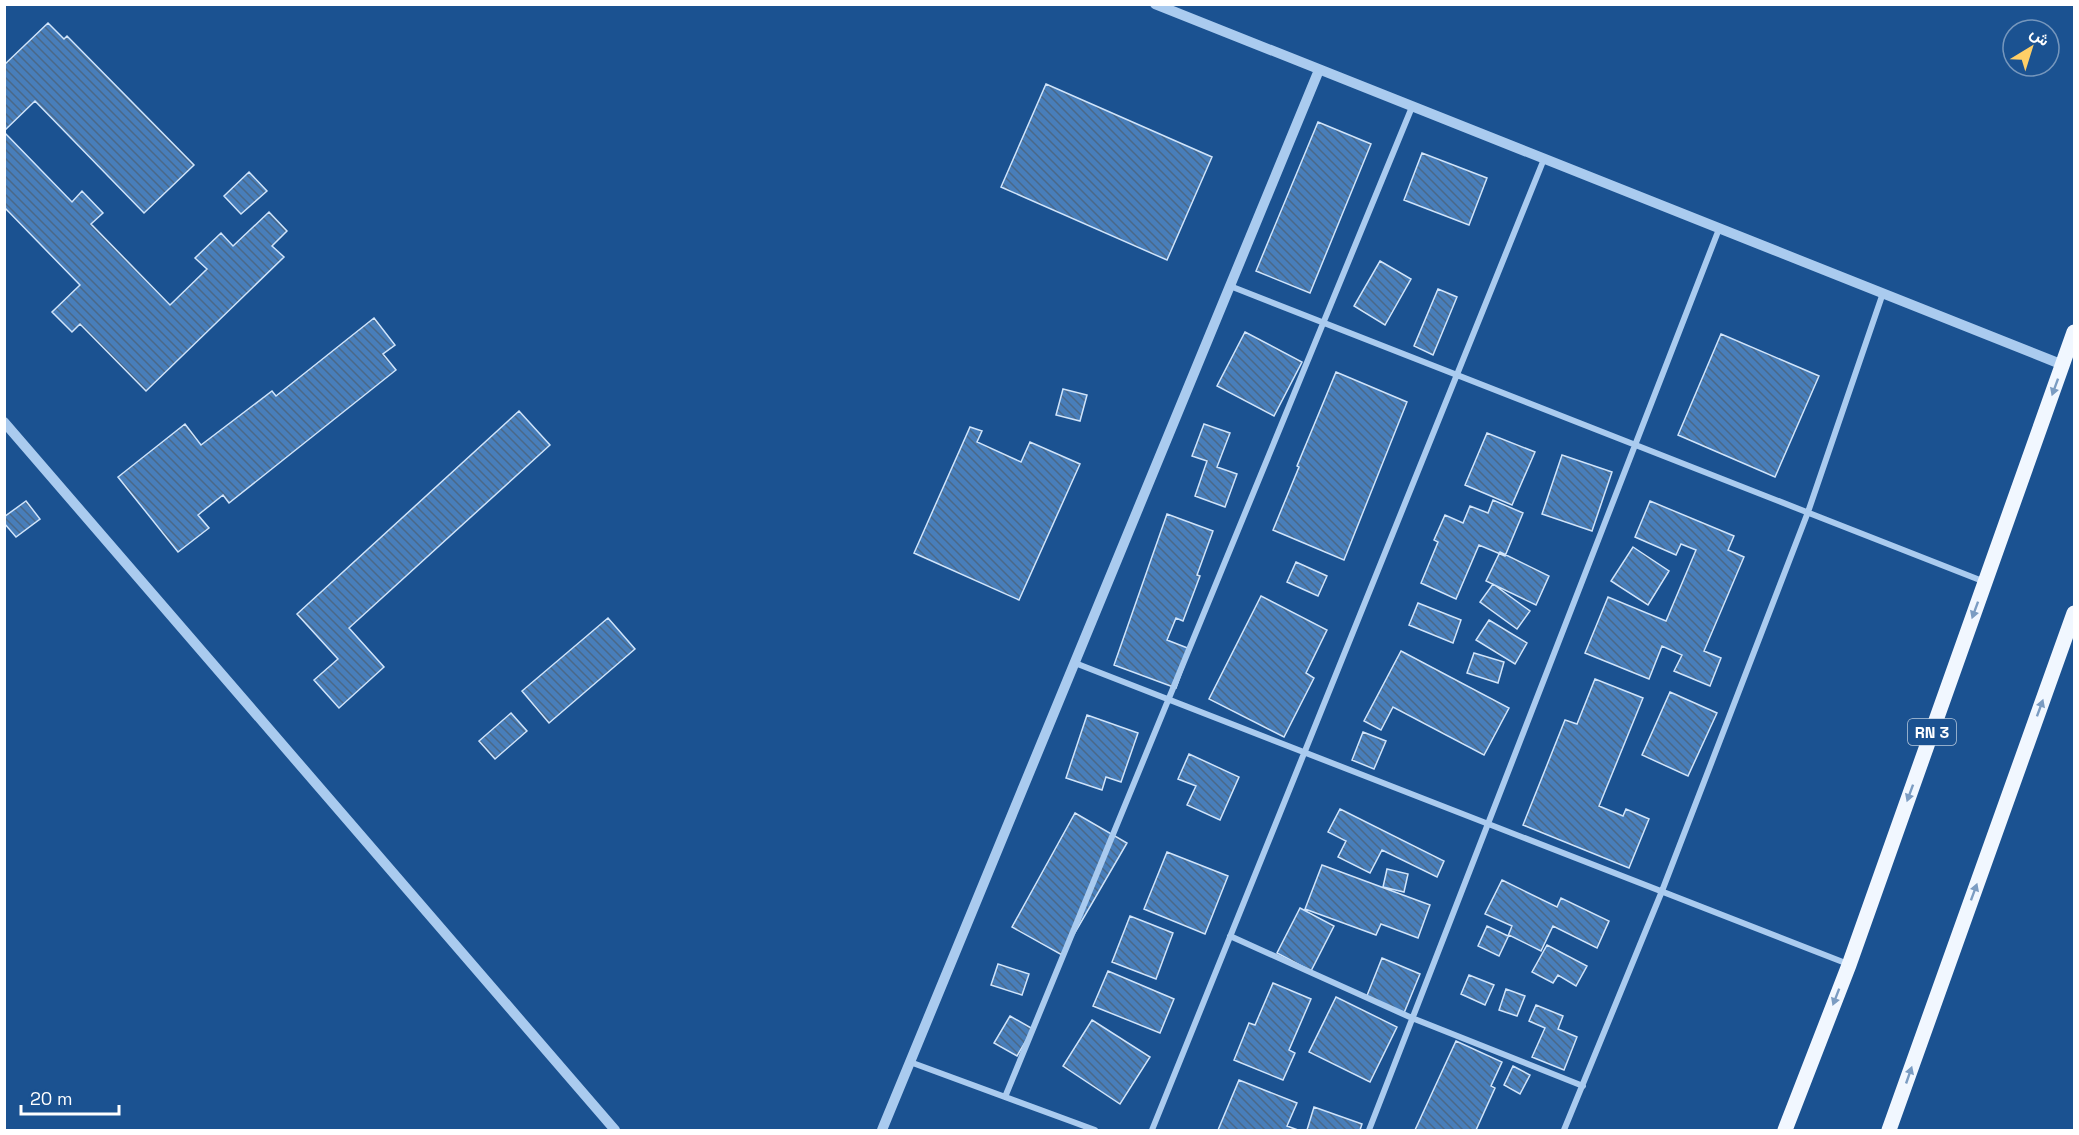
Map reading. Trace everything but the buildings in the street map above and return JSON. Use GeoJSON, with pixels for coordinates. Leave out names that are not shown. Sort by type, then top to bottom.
{"type":"FeatureCollection","features":[{"type":"Feature","properties":{"kind":"main road","name":"RN 3"},"geometry":{"type":"LineString","coordinates":[[1785,1131],[1849,964],[2074,332]]}},
{"type":"Feature","properties":{"kind":"main road"},"geometry":{"type":"LineString","coordinates":[[1889,1131],[2074,613]]}},
{"type":"Feature","properties":{"kind":"street"},"geometry":{"type":"LineString","coordinates":[[1155,4],[2062,365]]}},
{"type":"Feature","properties":{"kind":"street"},"geometry":{"type":"LineString","coordinates":[[882,1131],[1319,70]]}},
{"type":"Feature","properties":{"kind":"street"},"geometry":{"type":"LineString","coordinates":[[1005,1097],[1412,106]]}},
{"type":"Feature","properties":{"kind":"street"},"geometry":{"type":"LineString","coordinates":[[1152,1131],[1544,159]]}},
{"type":"Feature","properties":{"kind":"street"},"geometry":{"type":"LineString","coordinates":[[1369,1131],[1719,229]]}},
{"type":"Feature","properties":{"kind":"street"},"geometry":{"type":"LineString","coordinates":[[1230,286],[1985,582]]}},
{"type":"Feature","properties":{"kind":"street"},"geometry":{"type":"LineString","coordinates":[[1564,1131],[1662,891],[1808,512],[1882,293]]}},
{"type":"Feature","properties":{"kind":"street"},"geometry":{"type":"LineString","coordinates":[[5,425],[615,1131]]}},
{"type":"Feature","properties":{"kind":"street"},"geometry":{"type":"LineString","coordinates":[[1075,663],[1849,964]]}},
{"type":"Feature","properties":{"kind":"street"},"geometry":{"type":"LineString","coordinates":[[1230,936],[1412,1017],[1582,1086]]}},
{"type":"Feature","properties":{"kind":"street"},"geometry":{"type":"LineString","coordinates":[[910,1062],[1095,1131]]}}]}
